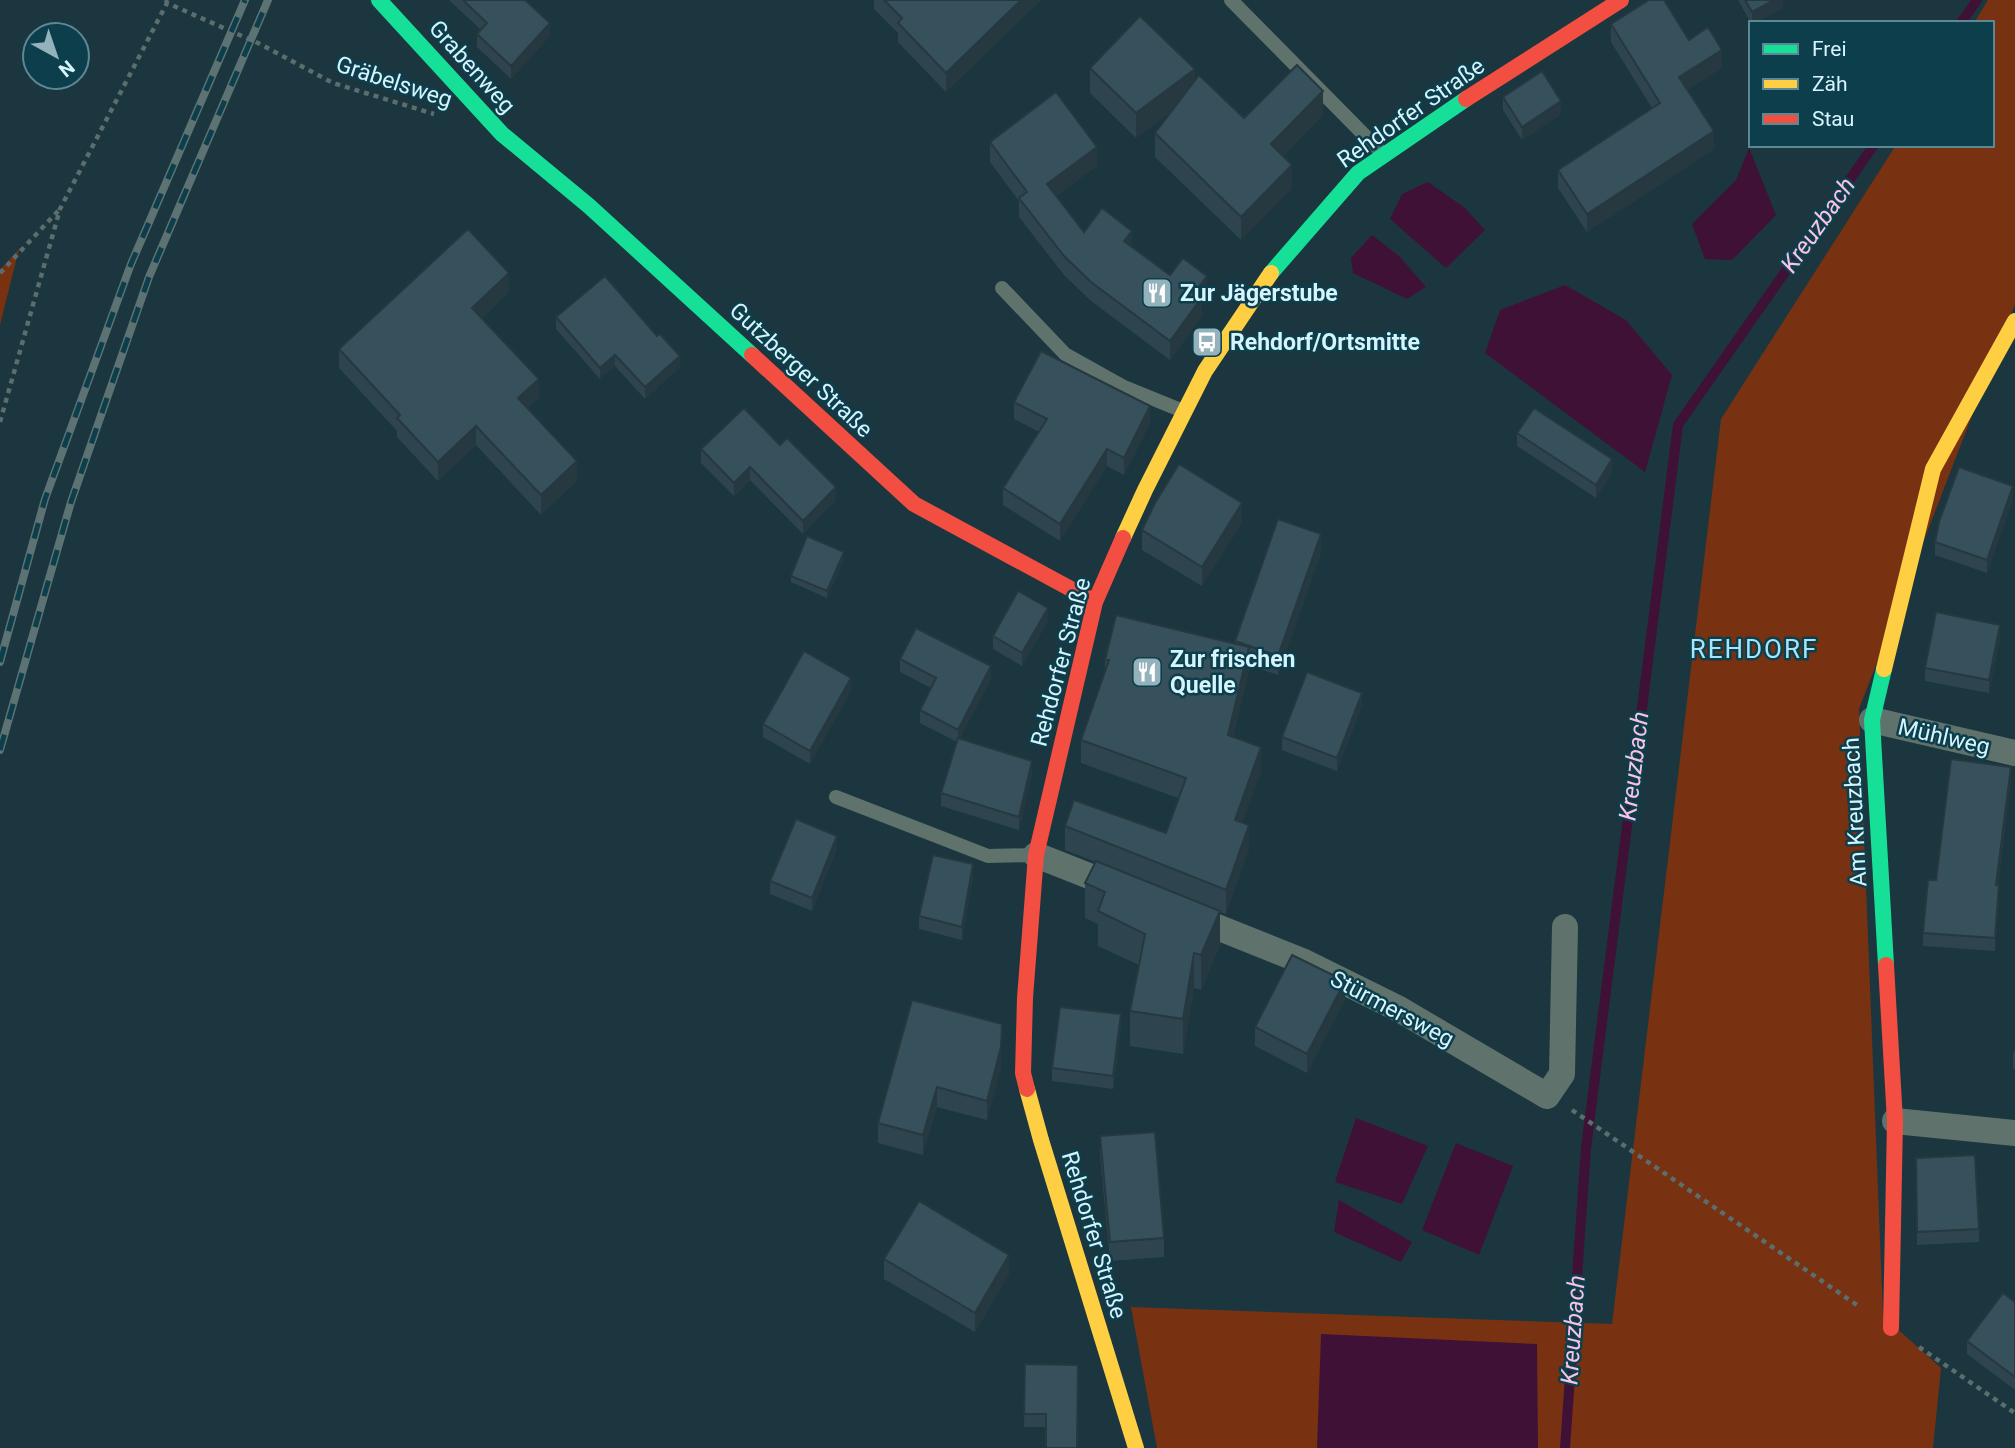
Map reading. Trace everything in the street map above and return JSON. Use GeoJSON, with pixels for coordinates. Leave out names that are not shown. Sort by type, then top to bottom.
{"type":"FeatureCollection","features":[{"type":"Feature","properties":{"kind":"street","name":"Grabenweg"},"geometry":{"type":"LineString","coordinates":[[379,0],[502,134]]}},
{"type":"Feature","properties":{"kind":"street","name":"Rehdorfer Straße"},"geometry":{"type":"LineString","coordinates":[[1136,1448],[1023,1073],[1025,998],[1036,855],[1096,602],[1145,490],[1205,371],[1268,277],[1358,173],[1462,101],[1621,0]]}},
{"type":"Feature","properties":{"kind":"street","name":"Gutzberger Straße"},"geometry":{"type":"LineString","coordinates":[[502,134],[589,206],[914,504],[1096,602]]}},
{"type":"Feature","properties":{"kind":"street","name":"Am Kreuzbach"},"geometry":{"type":"LineString","coordinates":[[1891,1328],[1895,1121],[1872,720],[1933,469],[2015,321]]}},
{"type":"Feature","properties":{"kind":"street","name":"Mühlweg"},"geometry":{"type":"LineString","coordinates":[[1872,720],[2015,753]]}},
{"type":"Feature","properties":{"kind":"street","name":"Stürmersweg"},"geometry":{"type":"LineString","coordinates":[[1036,855],[1303,961],[1399,1009],[1548,1096],[1562,1074],[1565,927]]}},
{"type":"Feature","properties":{"kind":"street"},"geometry":{"type":"LineString","coordinates":[[1895,1121],[2015,1133]]}},
{"type":"Feature","properties":{"kind":"lane"},"geometry":{"type":"LineString","coordinates":[[1231,0],[1384,155]]}},
{"type":"Feature","properties":{"kind":"lane"},"geometry":{"type":"LineString","coordinates":[[1002,288],[1065,354],[1124,387],[1184,412]]}},
{"type":"Feature","properties":{"kind":"lane"},"geometry":{"type":"LineString","coordinates":[[836,796],[988,856],[1036,855]]}},
{"type":"Feature","properties":{"kind":"path","name":"Gräbelsweg"},"geometry":{"type":"LineString","coordinates":[[167,2],[260,44],[333,83],[437,115]]}},
{"type":"Feature","properties":{"kind":"path"},"geometry":{"type":"LineString","coordinates":[[0,422],[60,209],[167,2]]}},
{"type":"Feature","properties":{"kind":"path"},"geometry":{"type":"LineString","coordinates":[[0,273],[60,209]]}},
{"type":"Feature","properties":{"kind":"path"},"geometry":{"type":"LineString","coordinates":[[1583,1117],[2015,1413]]}},
{"type":"Feature","properties":{"kind":"shaded area"},"geometry":{"type":"Polygon","coordinates":[[[1988,0],[2015,0],[2015,304],[1859,709],[1883,1316],[1941,1368],[1933,1448],[1157,1448],[1131,1307],[1612,1324],[1721,419],[1895,147],[1994,147],[1994,21],[1975,21],[1988,0]]]}},
{"type":"Feature","properties":{"kind":"shaded area"},"geometry":{"type":"Polygon","coordinates":[[[1749,148],[1776,215],[1732,260],[1705,259],[1692,224],[1736,180],[1749,148]]]}},
{"type":"Feature","properties":{"kind":"shaded area"},"geometry":{"type":"Polygon","coordinates":[[[1428,182],[1465,208],[1485,230],[1446,268],[1390,219],[1402,194],[1428,182]]]}},
{"type":"Feature","properties":{"kind":"shaded area"},"geometry":{"type":"Polygon","coordinates":[[[1372,235],[1400,257],[1426,287],[1407,299],[1353,273],[1351,258],[1372,235]]]}},
{"type":"Feature","properties":{"kind":"shaded area"},"geometry":{"type":"Polygon","coordinates":[[[19,249],[0,325],[0,270],[19,249]]]}},
{"type":"Feature","properties":{"kind":"shaded area"},"geometry":{"type":"Polygon","coordinates":[[[1565,285],[1626,320],[1672,375],[1645,472],[1485,353],[1500,310],[1565,285]]]}},
{"type":"Feature","properties":{"kind":"shaded area"},"geometry":{"type":"Polygon","coordinates":[[[1356,1118],[1428,1146],[1402,1204],[1335,1182],[1356,1118]]]}},
{"type":"Feature","properties":{"kind":"shaded area"},"geometry":{"type":"Polygon","coordinates":[[[1456,1143],[1513,1166],[1479,1255],[1422,1230],[1456,1143]]]}},
{"type":"Feature","properties":{"kind":"shaded area"},"geometry":{"type":"Polygon","coordinates":[[[1339,1200],[1412,1242],[1401,1262],[1334,1232],[1339,1200]]]}},
{"type":"Feature","properties":{"kind":"shaded area"},"geometry":{"type":"Polygon","coordinates":[[[1321,1334],[1537,1344],[1538,1448],[1317,1448],[1321,1334]]]}},
{"type":"Feature","properties":{"kind":"building"},"geometry":{"type":"Polygon","coordinates":[[[463,0],[525,0],[550,23],[511,66],[477,34],[487,23],[463,0]]]}},
{"type":"Feature","properties":{"kind":"building"},"geometry":{"type":"Polygon","coordinates":[[[884,0],[1021,0],[946,73],[898,23],[902,18],[884,0]]]}},
{"type":"Feature","properties":{"kind":"building"},"geometry":{"type":"Polygon","coordinates":[[[1649,0],[1664,0],[1689,40],[1708,27],[1722,50],[1679,77],[1714,131],[1587,214],[1558,170],[1660,103],[1611,24],[1649,0]]]}},
{"type":"Feature","properties":{"kind":"building"},"geometry":{"type":"Polygon","coordinates":[[[1745,0],[1774,0],[1752,12],[1745,0]]]}},
{"type":"Feature","properties":{"kind":"building"},"geometry":{"type":"Polygon","coordinates":[[[1140,16],[1195,69],[1136,113],[1090,68],[1140,16]]]}},
{"type":"Feature","properties":{"kind":"building"},"geometry":{"type":"Polygon","coordinates":[[[1297,65],[1323,91],[1271,144],[1292,165],[1241,217],[1155,133],[1199,75],[1244,118],[1297,65]]]}},
{"type":"Feature","properties":{"kind":"building"},"geometry":{"type":"Polygon","coordinates":[[[1542,71],[1561,101],[1522,127],[1503,97],[1542,71]]]}},
{"type":"Feature","properties":{"kind":"building"},"geometry":{"type":"Polygon","coordinates":[[[1056,92],[1097,147],[1047,184],[1084,232],[1102,208],[1132,231],[1124,241],[1170,275],[1183,258],[1207,276],[1195,292],[1202,297],[1170,341],[1091,282],[1064,256],[1019,198],[1027,192],[990,142],[1056,92]]]}},
{"type":"Feature","properties":{"kind":"building"},"geometry":{"type":"Polygon","coordinates":[[[468,229],[509,273],[472,308],[539,379],[518,398],[577,461],[541,495],[476,426],[438,462],[397,418],[400,415],[339,349],[468,229]]]}},
{"type":"Feature","properties":{"kind":"building"},"geometry":{"type":"Polygon","coordinates":[[[605,276],[657,336],[660,334],[680,356],[645,387],[615,355],[600,368],[556,317],[605,276]]]}},
{"type":"Feature","properties":{"kind":"building"},"geometry":{"type":"Polygon","coordinates":[[[1041,351],[1150,406],[1124,458],[1107,449],[1060,524],[1003,488],[1047,419],[1014,402],[1041,351]]]}},
{"type":"Feature","properties":{"kind":"building"},"geometry":{"type":"Polygon","coordinates":[[[744,408],[780,445],[787,438],[836,487],[803,521],[750,467],[734,483],[701,449],[744,408]]]}},
{"type":"Feature","properties":{"kind":"building"},"geometry":{"type":"Polygon","coordinates":[[[1534,408],[1612,459],[1596,485],[1517,433],[1534,408]]]}},
{"type":"Feature","properties":{"kind":"building"},"geometry":{"type":"Polygon","coordinates":[[[1179,464],[1242,503],[1202,567],[1142,530],[1179,464]]]}},
{"type":"Feature","properties":{"kind":"building"},"geometry":{"type":"Polygon","coordinates":[[[1959,467],[2013,486],[1987,560],[1935,542],[1939,522],[1959,467]]]}},
{"type":"Feature","properties":{"kind":"building"},"geometry":{"type":"Polygon","coordinates":[[[1278,519],[1321,534],[1278,656],[1235,641],[1278,519]]]}},
{"type":"Feature","properties":{"kind":"building"},"geometry":{"type":"Polygon","coordinates":[[[807,536],[844,552],[827,591],[791,576],[807,536]]]}},
{"type":"Feature","properties":{"kind":"building"},"geometry":{"type":"Polygon","coordinates":[[[1018,591],[1048,608],[1022,653],[993,636],[1018,591]]]}},
{"type":"Feature","properties":{"kind":"building"},"geometry":{"type":"Polygon","coordinates":[[[1936,612],[2000,625],[1989,680],[1925,668],[1936,612]]]}},
{"type":"Feature","properties":{"kind":"building"},"geometry":{"type":"Polygon","coordinates":[[[1116,615],[1249,647],[1228,735],[1261,747],[1235,820],[1249,825],[1226,890],[1065,826],[1074,800],[1166,833],[1186,778],[1081,740],[1109,660],[1105,660],[1116,615]]]}},
{"type":"Feature","properties":{"kind":"building"},"geometry":{"type":"Polygon","coordinates":[[[916,628],[991,666],[958,730],[920,710],[936,678],[900,659],[916,628]]]}},
{"type":"Feature","properties":{"kind":"building"},"geometry":{"type":"Polygon","coordinates":[[[804,651],[851,678],[810,751],[763,724],[804,651]]]}},
{"type":"Feature","properties":{"kind":"building"},"geometry":{"type":"Polygon","coordinates":[[[1307,672],[1362,693],[1337,758],[1282,737],[1307,672]]]}},
{"type":"Feature","properties":{"kind":"building"},"geometry":{"type":"Polygon","coordinates":[[[958,738],[1032,761],[1019,817],[941,793],[958,738]]]}},
{"type":"Feature","properties":{"kind":"building"},"geometry":{"type":"Polygon","coordinates":[[[1951,759],[2011,767],[1996,885],[1999,885],[1995,938],[1923,933],[1928,880],[1936,880],[1951,759]]]}},
{"type":"Feature","properties":{"kind":"building"},"geometry":{"type":"Polygon","coordinates":[[[796,819],[837,836],[812,898],[770,881],[796,819]]]}},
{"type":"Feature","properties":{"kind":"building"},"geometry":{"type":"Polygon","coordinates":[[[933,855],[973,864],[962,927],[919,916],[933,855]]]}},
{"type":"Feature","properties":{"kind":"building"},"geometry":{"type":"Polygon","coordinates":[[[1096,861],[1220,911],[1201,955],[1194,953],[1183,1019],[1130,1011],[1145,934],[1098,911],[1105,892],[1085,883],[1096,861]]]}},
{"type":"Feature","properties":{"kind":"building"},"geometry":{"type":"Polygon","coordinates":[[[1292,955],[1345,981],[1307,1054],[1255,1027],[1292,955]]]}},
{"type":"Feature","properties":{"kind":"building"},"geometry":{"type":"Polygon","coordinates":[[[912,1000],[1002,1024],[1001,1047],[987,1101],[937,1087],[923,1135],[878,1123],[912,1000]]]}},
{"type":"Feature","properties":{"kind":"building"},"geometry":{"type":"Polygon","coordinates":[[[1060,1007],[1121,1014],[1113,1076],[1052,1068],[1060,1007]]]}},
{"type":"Feature","properties":{"kind":"building"},"geometry":{"type":"Polygon","coordinates":[[[1155,1132],[1164,1238],[1110,1242],[1100,1136],[1155,1132]]]}},
{"type":"Feature","properties":{"kind":"building"},"geometry":{"type":"Polygon","coordinates":[[[1975,1155],[1979,1229],[1917,1232],[1916,1158],[1975,1155]]]}},
{"type":"Feature","properties":{"kind":"building"},"geometry":{"type":"Polygon","coordinates":[[[919,1201],[1009,1255],[975,1313],[884,1259],[919,1201]]]}},
{"type":"Feature","properties":{"kind":"building"},"geometry":{"type":"Polygon","coordinates":[[[2003,1293],[2015,1302],[2015,1377],[1967,1341],[2003,1293]]]}},
{"type":"Feature","properties":{"kind":"building"},"geometry":{"type":"Polygon","coordinates":[[[1025,1364],[1078,1365],[1077,1448],[1046,1448],[1046,1414],[1024,1414],[1025,1364]]]}},
{"type":"Feature","properties":{"kind":"waterway","name":"Kreuzbach"},"geometry":{"type":"LineString","coordinates":[[1962,21],[1977,0]]}},
{"type":"Feature","properties":{"kind":"waterway","name":"Kreuzbach"},"geometry":{"type":"LineString","coordinates":[[1565,1448],[1586,1148],[1678,425],[1873,147]]}},
{"type":"Feature","properties":{"kind":"railway"},"geometry":{"type":"LineString","coordinates":[[0,662],[45,499],[131,264],[245,0]]}},
{"type":"Feature","properties":{"kind":"railway"},"geometry":{"type":"LineString","coordinates":[[0,750],[71,502],[149,277],[268,0]]}},
{"type":"Feature","properties":{"kind":"traffic: fast"},"geometry":{"type":"LineString","coordinates":[[379,0],[502,134],[589,206],[752,355]]}},
{"type":"Feature","properties":{"kind":"traffic: fast"},"geometry":{"type":"LineString","coordinates":[[1271,273],[1358,173],[1466,99]]}},
{"type":"Feature","properties":{"kind":"traffic: fast"},"geometry":{"type":"LineString","coordinates":[[1884,669],[1872,720],[1886,965]]}},
{"type":"Feature","properties":{"kind":"traffic: slow"},"geometry":{"type":"LineString","coordinates":[[1123,538],[1205,371],[1271,273]]}},
{"type":"Feature","properties":{"kind":"traffic: slow"},"geometry":{"type":"LineString","coordinates":[[1884,669],[1933,469],[2015,321]]}},
{"type":"Feature","properties":{"kind":"traffic: slow"},"geometry":{"type":"LineString","coordinates":[[1027,1089],[1136,1448]]}},
{"type":"Feature","properties":{"kind":"traffic: jam"},"geometry":{"type":"LineString","coordinates":[[1466,99],[1621,0]]}},
{"type":"Feature","properties":{"kind":"traffic: jam"},"geometry":{"type":"LineString","coordinates":[[752,355],[914,504],[1095,602]]}},
{"type":"Feature","properties":{"kind":"traffic: jam"},"geometry":{"type":"LineString","coordinates":[[1027,1089],[1023,1073],[1025,998],[1036,855],[1095,602],[1123,538]]}},
{"type":"Feature","properties":{"kind":"traffic: jam"},"geometry":{"type":"LineString","coordinates":[[1886,965],[1895,1121],[1891,1328]]}},
{"type":"Feature","properties":{"kind":"place","name":"Zur Jägerstube"},"geometry":{"type":"Point","coordinates":[1157,293]}},
{"type":"Feature","properties":{"kind":"place","name":"Rehdorf/Ortsmitte"},"geometry":{"type":"Point","coordinates":[1207,342]}},
{"type":"Feature","properties":{"kind":"place","name":"Zur frischen Quelle"},"geometry":{"type":"Point","coordinates":[1147,672]}},
{"type":"Feature","properties":{"kind":"district","name":"REHDORF"},"geometry":{"type":"Point","coordinates":[1754,649]}}]}
